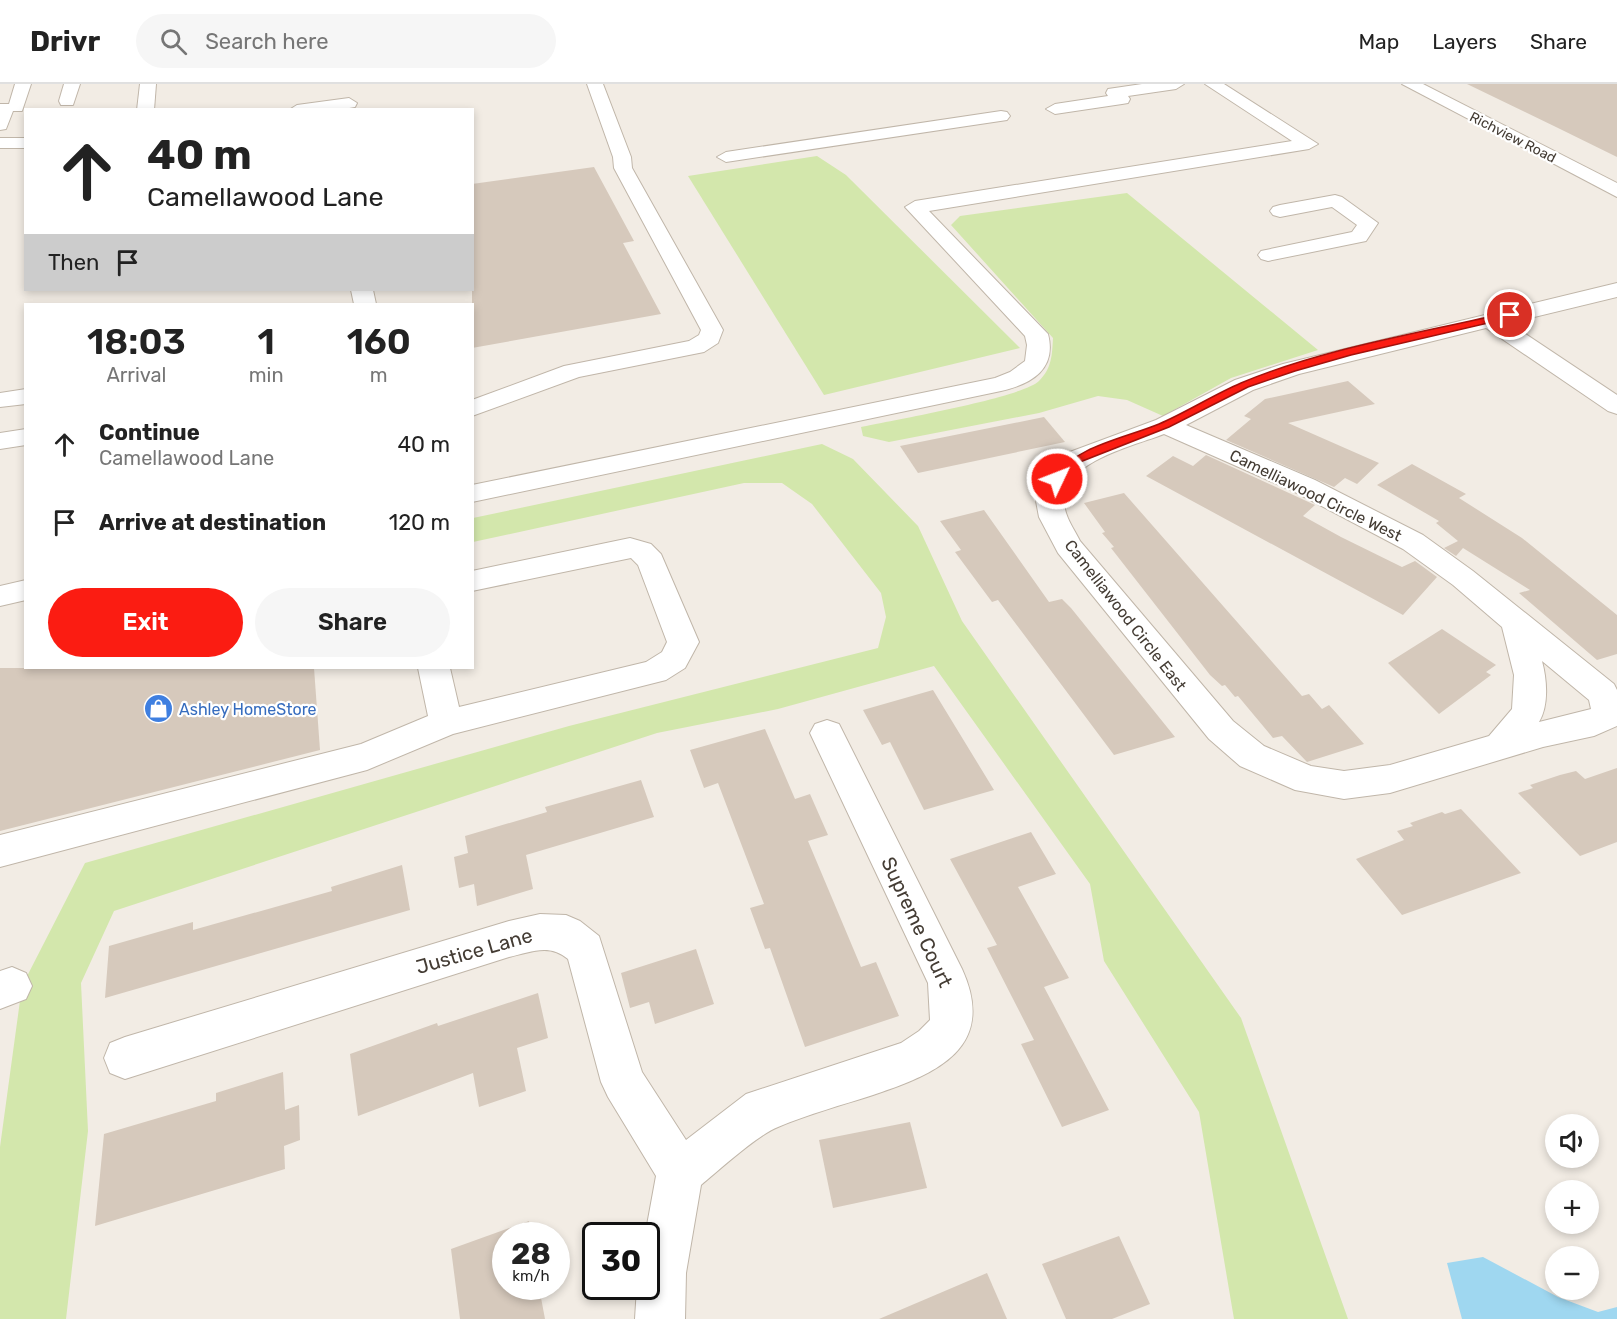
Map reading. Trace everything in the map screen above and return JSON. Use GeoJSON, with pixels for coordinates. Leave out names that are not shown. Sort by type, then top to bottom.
{"type":"FeatureCollection","features":[{"type":"Feature","properties":{"kind":"street"},"geometry":{"type":"LineString","coordinates":[[0,125],[6,108],[23,84]]}},
{"type":"Feature","properties":{"kind":"street"},"geometry":{"type":"LineString","coordinates":[[67,101],[72,84]]}},
{"type":"Feature","properties":{"kind":"street"},"geometry":{"type":"LineString","coordinates":[[145,108],[148,84]]}},
{"type":"Feature","properties":{"kind":"street"},"geometry":{"type":"LineString","coordinates":[[474,408],[573,371],[696,347],[710,338],[712,330],[623,168],[622,157],[595,84]]}},
{"type":"Feature","properties":{"kind":"street"},"geometry":{"type":"LineString","coordinates":[[1055,109],[1122,99],[1114,93],[1176,84]]}},
{"type":"Feature","properties":{"kind":"street"},"geometry":{"type":"LineString","coordinates":[[474,494],[1018,378],[1032,368],[1039,357],[1040,346],[1036,334],[915,207],[1309,144],[1213,84]]}},
{"type":"Feature","properties":{"kind":"street","name":"Richview Road"},"geometry":{"type":"LineString","coordinates":[[1410,84],[1617,191]]}},
{"type":"Feature","properties":{"kind":"street"},"geometry":{"type":"LineString","coordinates":[[322,108],[348,106],[346,85]]}},
{"type":"Feature","properties":{"kind":"street"},"geometry":{"type":"LineString","coordinates":[[726,156],[1001,116]]}},
{"type":"Feature","properties":{"kind":"street"},"geometry":{"type":"LineString","coordinates":[[0,164],[3,144],[24,142]]}},
{"type":"Feature","properties":{"kind":"street"},"geometry":{"type":"LineString","coordinates":[[1268,255],[1359,237],[1368,223],[1335,201],[1280,211]]}},
{"type":"Feature","properties":{"kind":"street","name":"Camelliawood Circle East"},"geometry":{"type":"LineString","coordinates":[[1273,766],[1252,756],[1221,730],[1191,698],[1068,546],[1053,518],[1050,501],[1057,479],[1076,459],[1165,425],[1244,385],[1291,369],[1617,290]]}},
{"type":"Feature","properties":{"kind":"street"},"geometry":{"type":"LineString","coordinates":[[1489,320],[1617,406]]}},
{"type":"Feature","properties":{"kind":"street"},"geometry":{"type":"LineString","coordinates":[[0,400],[24,396]]}},
{"type":"Feature","properties":{"kind":"street","name":"Camelliawood Circle West"},"geometry":{"type":"LineString","coordinates":[[1165,425],[1362,513],[1413,542],[1463,578],[1602,693],[1608,706],[1608,715],[1594,723],[1544,734],[1390,779],[1344,785],[1307,780],[1273,766]]}},
{"type":"Feature","properties":{"kind":"street"},"geometry":{"type":"LineString","coordinates":[[0,441],[24,437]]}},
{"type":"Feature","properties":{"kind":"street"},"geometry":{"type":"LineString","coordinates":[[0,851],[367,756],[446,723],[655,672],[674,660],[683,642],[651,561],[641,552],[630,548],[474,581]]}},
{"type":"Feature","properties":{"kind":"street"},"geometry":{"type":"LineString","coordinates":[[0,596],[24,590]]}},
{"type":"Feature","properties":{"kind":"street"},"geometry":{"type":"LineString","coordinates":[[1502,746],[1528,712],[1530,675],[1516,621]]}},
{"type":"Feature","properties":{"kind":"street"},"geometry":{"type":"LineString","coordinates":[[434,669],[446,723]]}},
{"type":"Feature","properties":{"kind":"street","name":"Supreme Court"},"geometry":{"type":"LineString","coordinates":[[680,1172],[762,1110],[911,1061],[928,1052],[946,1035],[954,1009],[948,982],[827,733]]}},
{"type":"Feature","properties":{"kind":"street","name":"Justice Lane"},"geometry":{"type":"LineString","coordinates":[[125,1058],[509,939],[540,932],[566,933],[585,949],[622,1082],[680,1172]]}},
{"type":"Feature","properties":{"kind":"street"},"geometry":{"type":"LineString","coordinates":[[660,1319],[662,1273],[680,1172]]}},
{"type":"Feature","properties":{"kind":"green space"},"geometry":{"type":"Polygon","coordinates":[[[817,156],[846,175],[1020,348],[824,395],[688,176],[817,156]]]}},
{"type":"Feature","properties":{"kind":"green space"},"geometry":{"type":"Polygon","coordinates":[[[1127,193],[1318,350],[1231,378],[1163,416],[1127,400],[1098,396],[1039,413],[889,442],[863,436],[861,427],[983,401],[1027,388],[1039,381],[1049,366],[1053,338],[951,225],[960,216],[1127,193]]]}},
{"type":"Feature","properties":{"kind":"green space"},"geometry":{"type":"Polygon","coordinates":[[[822,444],[853,459],[918,526],[962,621],[1241,1018],[1348,1319],[1234,1319],[1199,1112],[1104,961],[1090,884],[934,666],[778,709],[657,733],[114,911],[81,983],[88,1131],[66,1319],[0,1319],[0,1147],[22,986],[85,863],[569,726],[878,648],[886,617],[881,593],[812,504],[782,483],[744,483],[474,542],[474,518],[822,444]]]}},
{"type":"Feature","properties":{"kind":"water"},"geometry":{"type":"Polygon","coordinates":[[[1483,1257],[1545,1290],[1545,1300],[1566,1300],[1598,1312],[1617,1307],[1617,1319],[1462,1319],[1447,1263],[1483,1257]]]}},
{"type":"Feature","properties":{"kind":"building"},"geometry":{"type":"Polygon","coordinates":[[[1467,84],[1617,84],[1617,157],[1558,128],[1467,84]]]}},
{"type":"Feature","properties":{"kind":"building"},"geometry":{"type":"Polygon","coordinates":[[[594,167],[634,241],[623,243],[661,314],[474,348],[472,291],[474,291],[474,184],[594,167]]]}},
{"type":"Feature","properties":{"kind":"building"},"geometry":{"type":"Polygon","coordinates":[[[1348,381],[1375,404],[1288,423],[1379,463],[1357,484],[1345,478],[1334,487],[1226,440],[1251,419],[1244,416],[1265,399],[1348,381]]]}},
{"type":"Feature","properties":{"kind":"building"},"geometry":{"type":"Polygon","coordinates":[[[1044,417],[1065,442],[918,473],[900,446],[1044,417]]]}},
{"type":"Feature","properties":{"kind":"building"},"geometry":{"type":"Polygon","coordinates":[[[1206,455],[1315,505],[1303,516],[1341,537],[1402,567],[1415,561],[1437,577],[1403,615],[1146,476],[1173,456],[1193,466],[1206,455]]]}},
{"type":"Feature","properties":{"kind":"building"},"geometry":{"type":"Polygon","coordinates":[[[1412,464],[1466,494],[1459,498],[1522,538],[1617,615],[1617,654],[1597,660],[1519,593],[1530,590],[1463,548],[1456,556],[1444,548],[1458,541],[1436,523],[1439,521],[1377,485],[1412,464]]]}},
{"type":"Feature","properties":{"kind":"building"},"geometry":{"type":"Polygon","coordinates":[[[1124,493],[1302,696],[1309,694],[1322,709],[1329,705],[1364,744],[1307,762],[1282,736],[1273,738],[1238,696],[1235,697],[1225,685],[1222,686],[1210,675],[1111,548],[1114,547],[1102,533],[1105,532],[1084,503],[1124,493]]]}},
{"type":"Feature","properties":{"kind":"building"},"geometry":{"type":"Polygon","coordinates":[[[984,510],[1049,602],[1062,599],[1071,608],[1175,737],[1114,755],[998,600],[992,602],[955,552],[961,550],[940,521],[984,510]]]}},
{"type":"Feature","properties":{"kind":"building"},"geometry":{"type":"Polygon","coordinates":[[[1442,629],[1496,665],[1486,672],[1491,675],[1439,714],[1388,663],[1442,629]]]}},
{"type":"Feature","properties":{"kind":"building","name":"Ashley HomeStore"},"geometry":{"type":"Polygon","coordinates":[[[0,668],[314,669],[320,750],[0,831],[0,668]]]}},
{"type":"Feature","properties":{"kind":"building"},"geometry":{"type":"Polygon","coordinates":[[[933,690],[994,790],[924,810],[890,742],[882,745],[863,710],[933,690]]]}},
{"type":"Feature","properties":{"kind":"building"},"geometry":{"type":"Polygon","coordinates":[[[765,729],[795,799],[810,794],[828,835],[808,841],[861,967],[876,962],[899,1016],[805,1047],[770,948],[765,949],[750,908],[764,904],[718,783],[704,788],[690,750],[765,729]]]}},
{"type":"Feature","properties":{"kind":"building"},"geometry":{"type":"Polygon","coordinates":[[[1617,768],[1617,842],[1580,856],[1518,793],[1533,788],[1530,785],[1560,775],[1576,771],[1585,779],[1617,768]]]}},
{"type":"Feature","properties":{"kind":"building"},"geometry":{"type":"Polygon","coordinates":[[[641,780],[654,817],[526,855],[533,889],[477,906],[474,884],[459,888],[454,857],[468,853],[465,836],[547,812],[545,807],[641,780]]]}},
{"type":"Feature","properties":{"kind":"building"},"geometry":{"type":"Polygon","coordinates":[[[1461,809],[1521,873],[1402,915],[1356,859],[1404,840],[1397,831],[1413,826],[1410,823],[1442,812],[1445,814],[1461,809]]]}},
{"type":"Feature","properties":{"kind":"building"},"geometry":{"type":"Polygon","coordinates":[[[1031,832],[1056,874],[1018,887],[1069,978],[1044,987],[1109,1110],[1062,1127],[1021,1044],[1034,1040],[987,948],[997,945],[950,859],[1031,832]]]}},
{"type":"Feature","properties":{"kind":"building"},"geometry":{"type":"Polygon","coordinates":[[[402,865],[410,910],[105,998],[109,946],[193,922],[193,930],[332,891],[331,887],[402,865]]]}},
{"type":"Feature","properties":{"kind":"building"},"geometry":{"type":"Polygon","coordinates":[[[696,949],[714,1004],[655,1024],[649,1002],[630,1008],[621,973],[696,949]]]}},
{"type":"Feature","properties":{"kind":"building"},"geometry":{"type":"Polygon","coordinates":[[[538,993],[548,1038],[517,1048],[526,1091],[479,1107],[473,1073],[358,1116],[350,1054],[437,1023],[438,1026],[538,993]]]}},
{"type":"Feature","properties":{"kind":"building"},"geometry":{"type":"Polygon","coordinates":[[[283,1072],[285,1110],[299,1105],[300,1140],[284,1146],[285,1169],[95,1226],[104,1134],[216,1101],[216,1093],[283,1072]]]}},
{"type":"Feature","properties":{"kind":"building"},"geometry":{"type":"Polygon","coordinates":[[[910,1122],[927,1188],[833,1208],[819,1140],[910,1122]]]}},
{"type":"Feature","properties":{"kind":"building"},"geometry":{"type":"Polygon","coordinates":[[[492,1234],[492,1300],[541,1300],[545,1319],[460,1319],[451,1249],[492,1234]]]}},
{"type":"Feature","properties":{"kind":"building"},"geometry":{"type":"Polygon","coordinates":[[[1119,1236],[1150,1304],[1112,1319],[1066,1319],[1042,1264],[1119,1236]]]}},
{"type":"Feature","properties":{"kind":"building"},"geometry":{"type":"Polygon","coordinates":[[[987,1273],[1007,1319],[879,1319],[987,1273]]]}},
{"type":"Feature","properties":{"kind":"place","name":"Ashley HomeStore"},"geometry":{"type":"Point","coordinates":[158,709]}},
{"type":"Feature","properties":{"kind":"route"},"geometry":{"type":"LineString","coordinates":[[1057,479],[1076,459],[1165,425],[1244,385],[1349,353],[1510,315]]}}]}
